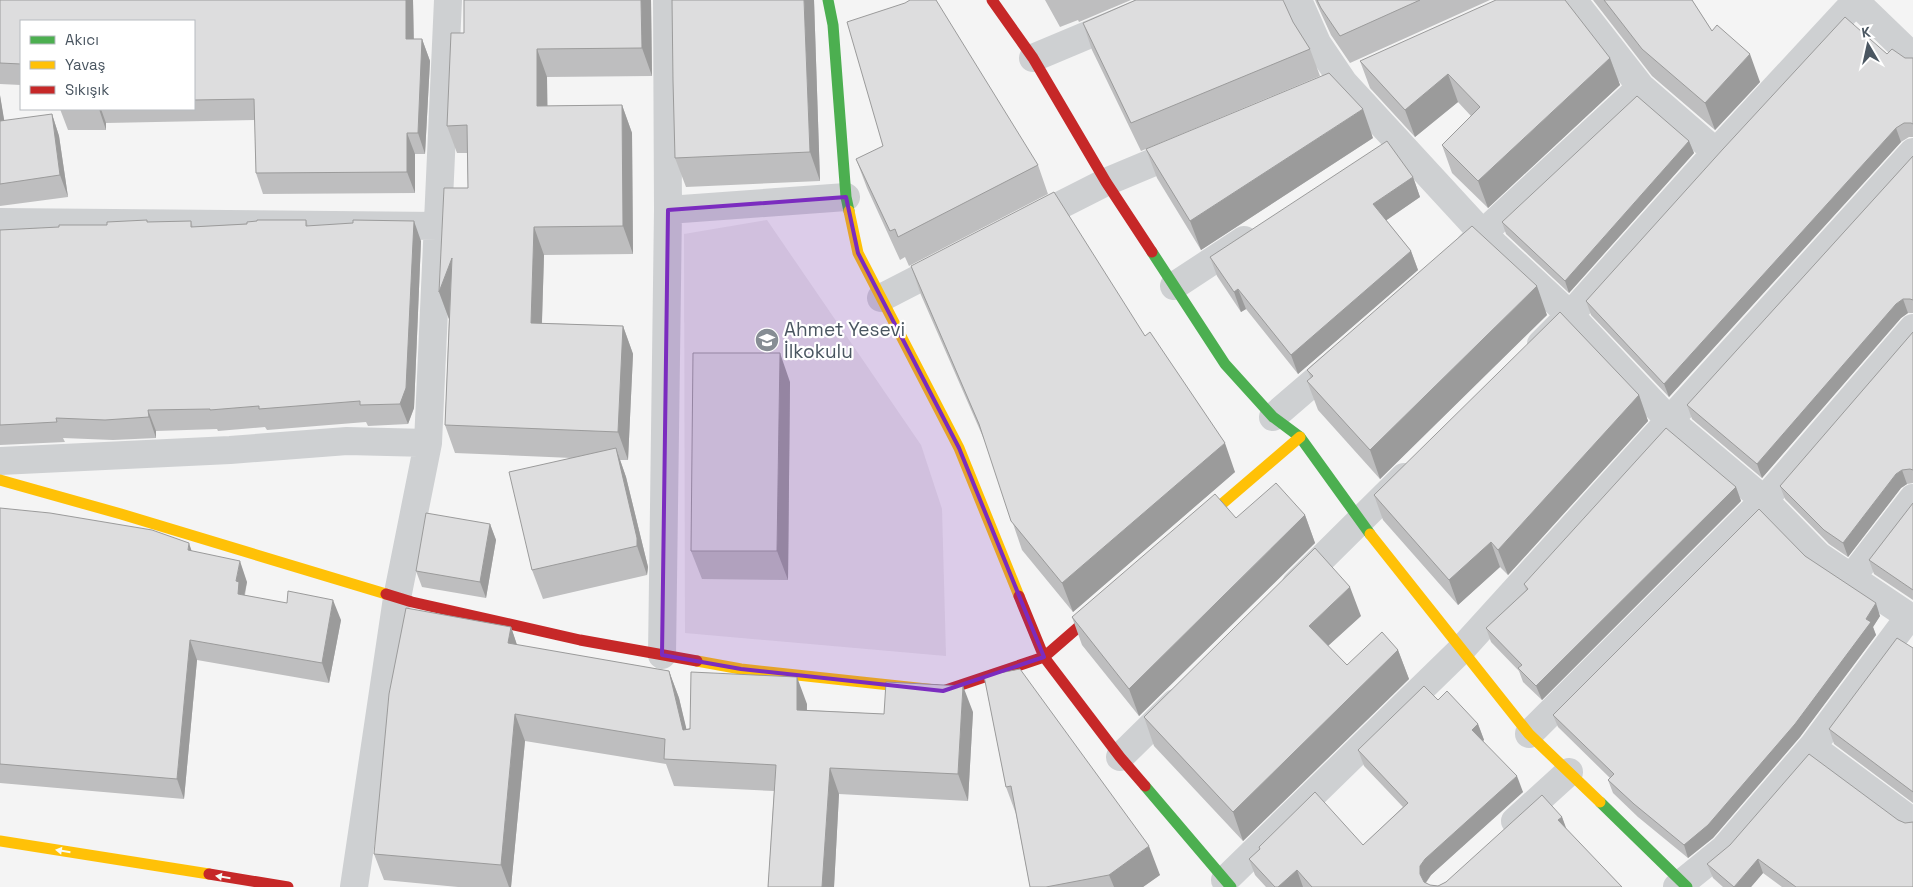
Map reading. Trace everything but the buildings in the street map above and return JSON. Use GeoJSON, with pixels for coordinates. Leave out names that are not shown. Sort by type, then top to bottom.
{"type":"FeatureCollection","features":[{"type":"Feature","properties":{"kind":"street"},"geometry":{"type":"LineString","coordinates":[[354,887],[397,598],[428,443],[448,0]]}},
{"type":"Feature","properties":{"kind":"street"},"geometry":{"type":"LineString","coordinates":[[662,655],[668,210],[668,0]]}},
{"type":"Feature","properties":{"kind":"street"},"geometry":{"type":"LineString","coordinates":[[828,0],[833,25],[846,197],[858,253],[959,448],[1044,657],[1120,757],[1228,883],[1461,650],[1913,152]]}},
{"type":"Feature","properties":{"kind":"street"},"geometry":{"type":"LineString","coordinates":[[992,0],[1033,58],[1106,182],[1225,364],[1273,417],[1300,437],[1360,521],[1529,734],[1682,886],[1724,849],[1812,747],[1911,618],[1819,556],[1764,500],[1669,420],[1570,315],[1483,234],[1344,83],[1317,43],[1298,0]]}},
{"type":"Feature","properties":{"kind":"street"},"geometry":{"type":"LineString","coordinates":[[1033,58],[1171,0]]}},
{"type":"Feature","properties":{"kind":"street"},"geometry":{"type":"LineString","coordinates":[[1573,0],[1641,86],[1716,152]]}},
{"type":"Feature","properties":{"kind":"street"},"geometry":{"type":"LineString","coordinates":[[1521,363],[1570,315],[1855,1],[1913,57]]}},
{"type":"Feature","properties":{"kind":"street"},"geometry":{"type":"LineString","coordinates":[[1317,94],[1370,71]]}},
{"type":"Feature","properties":{"kind":"street"},"geometry":{"type":"LineString","coordinates":[[1453,260],[1641,86]]}},
{"type":"Feature","properties":{"kind":"street"},"geometry":{"type":"LineString","coordinates":[[1010,231],[1106,182],[1206,140]]}},
{"type":"Feature","properties":{"kind":"street"},"geometry":{"type":"LineString","coordinates":[[1373,156],[1398,140]]}},
{"type":"Feature","properties":{"kind":"street"},"geometry":{"type":"LineString","coordinates":[[668,210],[846,197]]}},
{"type":"Feature","properties":{"kind":"street"},"geometry":{"type":"LineString","coordinates":[[0,222],[439,226]]}},
{"type":"Feature","properties":{"kind":"street"},"geometry":{"type":"LineString","coordinates":[[1174,286],[1265,226]]}},
{"type":"Feature","properties":{"kind":"street"},"geometry":{"type":"LineString","coordinates":[[881,298],[967,253]]}},
{"type":"Feature","properties":{"kind":"street"},"geometry":{"type":"LineString","coordinates":[[1529,734],[1764,500],[1913,328]]}},
{"type":"Feature","properties":{"kind":"street"},"geometry":{"type":"LineString","coordinates":[[1273,417],[1356,345]]}},
{"type":"Feature","properties":{"kind":"street"},"geometry":{"type":"LineString","coordinates":[[1187,534],[1300,437]]}},
{"type":"Feature","properties":{"kind":"street"},"geometry":{"type":"LineString","coordinates":[[0,461],[230,450],[347,441],[428,443]]}},
{"type":"Feature","properties":{"kind":"street"},"geometry":{"type":"LineString","coordinates":[[1275,604],[1423,460]]}},
{"type":"Feature","properties":{"kind":"street"},"geometry":{"type":"LineString","coordinates":[[0,480],[121,514],[397,598],[580,640],[741,669],[943,691],[1044,657],[1112,599]]}},
{"type":"Feature","properties":{"kind":"street"},"geometry":{"type":"LineString","coordinates":[[1850,578],[1913,498]]}},
{"type":"Feature","properties":{"kind":"street"},"geometry":{"type":"LineString","coordinates":[[1120,757],[1191,688]]}},
{"type":"Feature","properties":{"kind":"street"},"geometry":{"type":"LineString","coordinates":[[1812,747],[1913,822]]}},
{"type":"Feature","properties":{"kind":"street"},"geometry":{"type":"LineString","coordinates":[[1498,836],[1569,772]]}},
{"type":"Feature","properties":{"kind":"street"},"geometry":{"type":"LineString","coordinates":[[0,841],[288,887]]}},
{"type":"Feature","properties":{"kind":"highlighted area"},"geometry":{"type":"Polygon","coordinates":[[[846,197],[858,253],[959,448],[1044,657],[943,691],[741,669],[662,655],[668,210],[846,197]]]}},
{"type":"Feature","properties":{"kind":"shaded area","name":"Ahmet Yesevi İlkokulu"},"geometry":{"type":"Polygon","coordinates":[[[767,220],[921,445],[942,509],[946,656],[685,633],[684,234],[767,220]]]}},
{"type":"Feature","properties":{"kind":"traffic: fast"},"geometry":{"type":"LineString","coordinates":[[828,0],[833,25],[846,197],[849,211]]}},
{"type":"Feature","properties":{"kind":"traffic: fast"},"geometry":{"type":"LineString","coordinates":[[1152,252],[1225,364],[1273,417],[1300,437],[1370,534]]}},
{"type":"Feature","properties":{"kind":"traffic: fast"},"geometry":{"type":"LineString","coordinates":[[1145,786],[1231,887]]}},
{"type":"Feature","properties":{"kind":"traffic: fast"},"geometry":{"type":"LineString","coordinates":[[1600,802],[1687,887]]}},
{"type":"Feature","properties":{"kind":"traffic: slow"},"geometry":{"type":"LineString","coordinates":[[849,211],[858,253],[959,448],[1019,596]]}},
{"type":"Feature","properties":{"kind":"traffic: slow"},"geometry":{"type":"LineString","coordinates":[[1195,527],[1300,437]]}},
{"type":"Feature","properties":{"kind":"traffic: slow"},"geometry":{"type":"LineString","coordinates":[[0,480],[121,514],[386,594]]}},
{"type":"Feature","properties":{"kind":"traffic: slow"},"geometry":{"type":"LineString","coordinates":[[1370,534],[1529,734],[1600,802]]}},
{"type":"Feature","properties":{"kind":"traffic: slow"},"geometry":{"type":"LineString","coordinates":[[697,661],[741,669],[936,690]]}},
{"type":"Feature","properties":{"kind":"traffic: slow"},"geometry":{"type":"LineString","coordinates":[[0,841],[209,874]]}},
{"type":"Feature","properties":{"kind":"traffic: jam"},"geometry":{"type":"LineString","coordinates":[[992,0],[1033,58],[1106,182],[1152,252]]}},
{"type":"Feature","properties":{"kind":"traffic: jam"},"geometry":{"type":"LineString","coordinates":[[386,594],[412,602],[580,640],[697,661]]}},
{"type":"Feature","properties":{"kind":"traffic: jam"},"geometry":{"type":"LineString","coordinates":[[1019,596],[1044,657],[1120,757],[1145,786]]}},
{"type":"Feature","properties":{"kind":"traffic: jam"},"geometry":{"type":"LineString","coordinates":[[936,690],[943,691],[1044,657],[1105,604]]}},
{"type":"Feature","properties":{"kind":"traffic: jam"},"geometry":{"type":"LineString","coordinates":[[209,874],[288,887]]}},
{"type":"Feature","properties":{"kind":"place","name":"Ahmet Yesevi İlkokulu"},"geometry":{"type":"Point","coordinates":[767,340]}}]}
